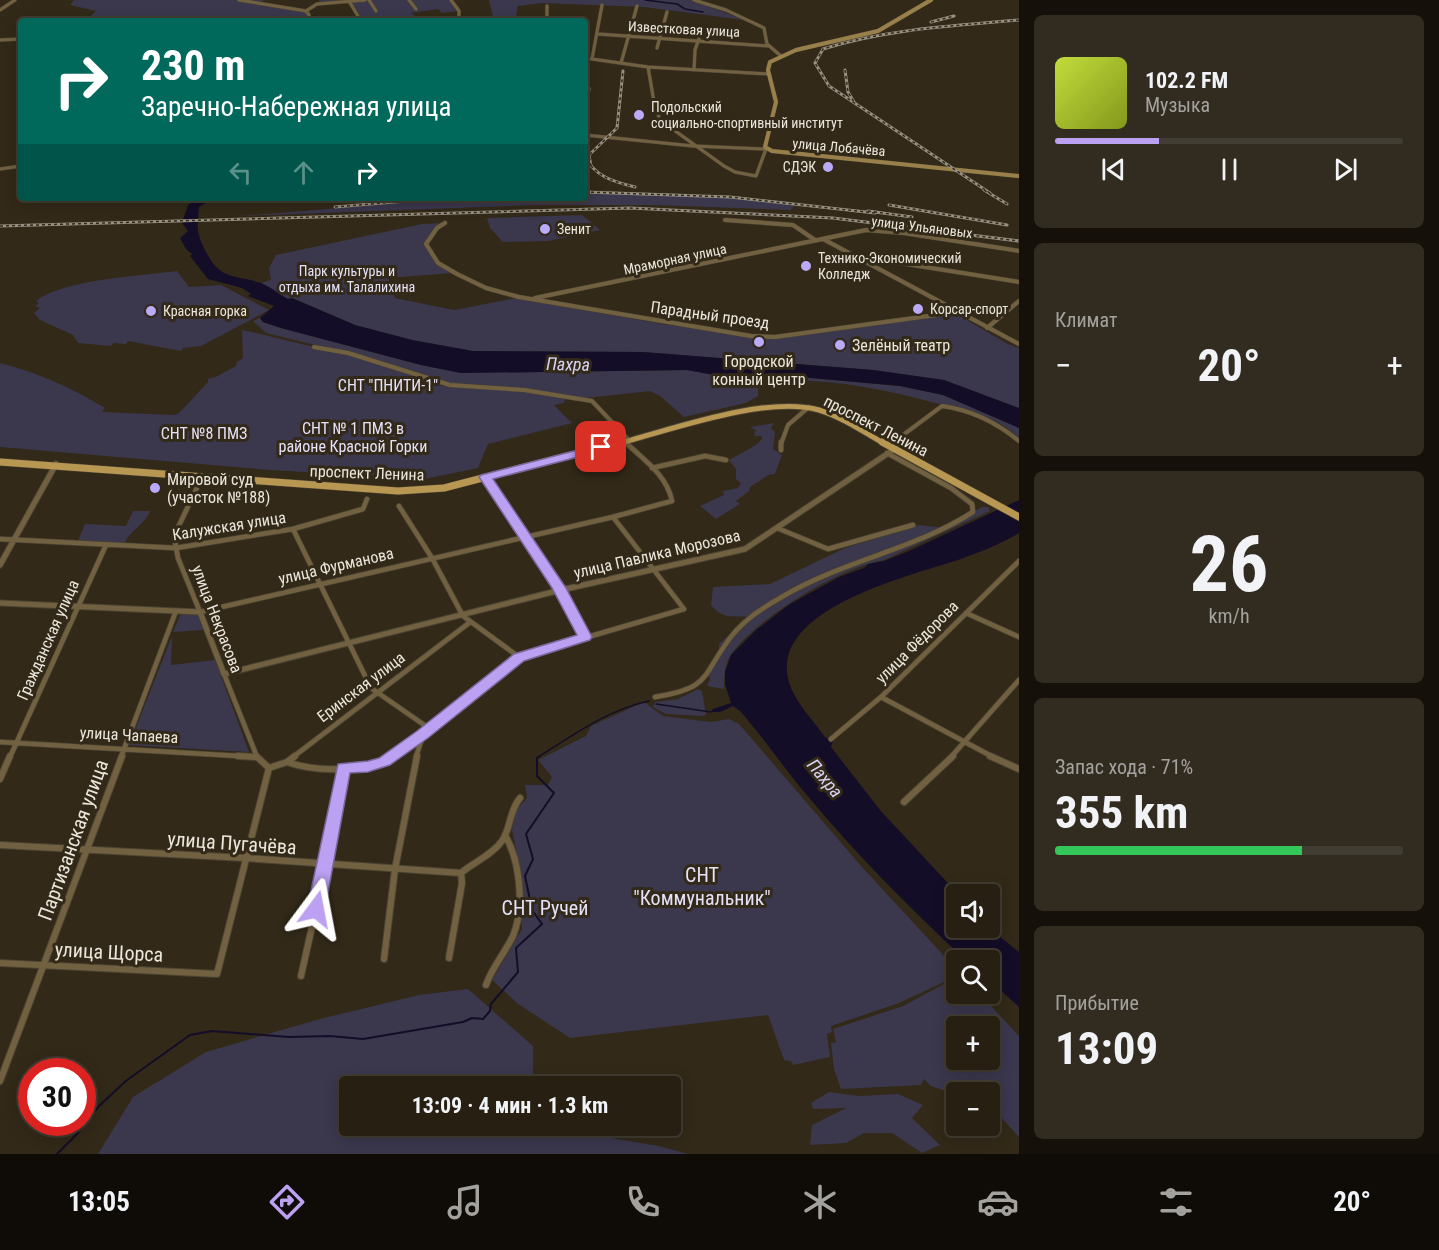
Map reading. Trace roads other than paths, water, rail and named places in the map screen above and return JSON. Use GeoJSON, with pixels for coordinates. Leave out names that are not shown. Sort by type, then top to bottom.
{"type":"FeatureCollection","features":[{"type":"Feature","properties":{"kind":"main road"},"geometry":{"type":"LineString","coordinates":[[766,149],[776,102],[769,74],[770,62],[781,56],[839,39],[878,32],[931,0]]}},
{"type":"Feature","properties":{"kind":"main road","name":"улица Лобачёва"},"geometry":{"type":"LineString","coordinates":[[766,149],[1019,176]]}},
{"type":"Feature","properties":{"kind":"main road","name":"проспект Ленина"},"geometry":{"type":"LineString","coordinates":[[0,460],[398,491],[444,488],[744,407],[792,402],[828,410],[892,449]]}},
{"type":"Feature","properties":{"kind":"main road","name":"проспект Ленина"},"geometry":{"type":"LineString","coordinates":[[55,465],[399,489],[421,488],[764,406],[809,407],[832,416],[892,449],[1019,512]]}},
{"type":"Feature","properties":{"kind":"main road","name":"проспект Ленина"},"geometry":{"type":"LineString","coordinates":[[949,477],[1019,517]]}},
{"type":"Feature","properties":{"kind":"street"},"geometry":{"type":"LineString","coordinates":[[0,10],[15,0]]}},
{"type":"Feature","properties":{"kind":"street"},"geometry":{"type":"LineString","coordinates":[[239,0],[306,11],[317,4],[367,0],[376,11]]}},
{"type":"Feature","properties":{"kind":"street"},"geometry":{"type":"LineString","coordinates":[[409,0],[416,9]]}},
{"type":"Feature","properties":{"kind":"street"},"geometry":{"type":"LineString","coordinates":[[451,0],[459,11],[459,18]]}},
{"type":"Feature","properties":{"kind":"street"},"geometry":{"type":"LineString","coordinates":[[694,0],[726,10],[764,28],[769,46],[781,56]]}},
{"type":"Feature","properties":{"kind":"street"},"geometry":{"type":"LineString","coordinates":[[349,1],[359,18]]}},
{"type":"Feature","properties":{"kind":"street"},"geometry":{"type":"LineString","coordinates":[[592,59],[602,5]]}},
{"type":"Feature","properties":{"kind":"street"},"geometry":{"type":"LineString","coordinates":[[547,6],[547,18]]}},
{"type":"Feature","properties":{"kind":"street"},"geometry":{"type":"LineString","coordinates":[[621,63],[637,6]]}},
{"type":"Feature","properties":{"kind":"street"},"geometry":{"type":"LineString","coordinates":[[306,11],[308,18]]}},
{"type":"Feature","properties":{"kind":"street"},"geometry":{"type":"LineString","coordinates":[[657,48],[667,12]]}},
{"type":"Feature","properties":{"kind":"street"},"geometry":{"type":"LineString","coordinates":[[694,70],[702,30]]}},
{"type":"Feature","properties":{"kind":"street","name":"Известковая улица"},"geometry":{"type":"LineString","coordinates":[[598,34],[769,46]]}},
{"type":"Feature","properties":{"kind":"street"},"geometry":{"type":"LineString","coordinates":[[0,40],[18,39]]}},
{"type":"Feature","properties":{"kind":"street"},"geometry":{"type":"LineString","coordinates":[[588,58],[648,67],[769,74]]}},
{"type":"Feature","properties":{"kind":"street"},"geometry":{"type":"LineString","coordinates":[[648,67],[654,102],[660,120],[693,146],[735,172],[756,176],[766,149]]}},
{"type":"Feature","properties":{"kind":"street","name":"улица Лобачёва"},"geometry":{"type":"LineString","coordinates":[[588,135],[693,146],[766,149]]}},
{"type":"Feature","properties":{"kind":"street"},"geometry":{"type":"LineString","coordinates":[[0,169],[18,166]]}},
{"type":"Feature","properties":{"kind":"street"},"geometry":{"type":"LineString","coordinates":[[725,220],[793,225],[815,240]]}},
{"type":"Feature","properties":{"kind":"street","name":"Парадный проезд"},"geometry":{"type":"LineString","coordinates":[[445,224],[437,228],[426,244],[438,263],[486,288],[531,299],[736,334],[774,337],[958,312]]}},
{"type":"Feature","properties":{"kind":"street","name":"улица Ульяновых"},"geometry":{"type":"LineString","coordinates":[[823,239],[866,230],[882,230],[1019,251]]}},
{"type":"Feature","properties":{"kind":"street"},"geometry":{"type":"LineString","coordinates":[[823,239],[1019,344]]}},
{"type":"Feature","properties":{"kind":"street","name":"Мраморная улица"},"geometry":{"type":"LineString","coordinates":[[531,299],[823,239]]}},
{"type":"Feature","properties":{"kind":"street"},"geometry":{"type":"LineString","coordinates":[[853,256],[1019,282]]}},
{"type":"Feature","properties":{"kind":"street"},"geometry":{"type":"LineString","coordinates":[[987,328],[1019,301]]}},
{"type":"Feature","properties":{"kind":"street"},"geometry":{"type":"LineString","coordinates":[[314,348],[348,353],[450,385],[524,390],[592,401],[652,468],[705,456],[726,460]]}},
{"type":"Feature","properties":{"kind":"street","name":"улица Павлика Морозова"},"geometry":{"type":"LineString","coordinates":[[224,674],[561,590],[746,549],[892,449],[942,406],[980,415],[1001,426],[1019,441]]}},
{"type":"Feature","properties":{"kind":"street"},"geometry":{"type":"LineString","coordinates":[[781,450],[786,425],[809,407]]}},
{"type":"Feature","properties":{"kind":"street"},"geometry":{"type":"LineString","coordinates":[[655,697],[689,691],[697,686],[732,636],[778,599],[807,582],[951,526],[973,512],[972,504],[892,449]]}},
{"type":"Feature","properties":{"kind":"street"},"geometry":{"type":"LineString","coordinates":[[0,565],[55,465]]}},
{"type":"Feature","properties":{"kind":"street","name":"улица Фурманова"},"geometry":{"type":"LineString","coordinates":[[0,603],[200,612],[613,517],[672,501],[672,492],[652,468]]}},
{"type":"Feature","properties":{"kind":"street","name":"улица Некрасова"},"geometry":{"type":"LineString","coordinates":[[202,477],[174,536],[176,548],[256,757],[269,768]]}},
{"type":"Feature","properties":{"kind":"street"},"geometry":{"type":"LineString","coordinates":[[485,477],[561,590],[585,637]]}},
{"type":"Feature","properties":{"kind":"street","name":"Калужская улица"},"geometry":{"type":"LineString","coordinates":[[0,539],[176,548],[292,529],[359,512],[367,499]]}},
{"type":"Feature","properties":{"kind":"street"},"geometry":{"type":"LineString","coordinates":[[399,506],[432,558],[463,616],[519,657]]}},
{"type":"Feature","properties":{"kind":"street"},"geometry":{"type":"LineString","coordinates":[[287,762],[307,767],[343,768],[368,767],[384,761],[423,735],[519,657],[684,609],[613,517]]}},
{"type":"Feature","properties":{"kind":"street"},"geometry":{"type":"LineString","coordinates":[[777,528],[828,549],[913,525]]}},
{"type":"Feature","properties":{"kind":"street"},"geometry":{"type":"LineString","coordinates":[[292,529],[371,688],[430,729]]}},
{"type":"Feature","properties":{"kind":"street","name":"Гражданская улица"},"geometry":{"type":"LineString","coordinates":[[0,779],[106,545]]}},
{"type":"Feature","properties":{"kind":"street","name":"улица Фёдорова"},"geometry":{"type":"LineString","coordinates":[[831,739],[881,697],[1019,561]]}},
{"type":"Feature","properties":{"kind":"street","name":"Партизанская улица"},"geometry":{"type":"LineString","coordinates":[[0,1081],[45,966],[176,611]]}},
{"type":"Feature","properties":{"kind":"street"},"geometry":{"type":"LineString","coordinates":[[966,613],[1019,637]]}},
{"type":"Feature","properties":{"kind":"street","name":"Еринская улица"},"geometry":{"type":"LineString","coordinates":[[269,768],[287,762],[469,622]]}},
{"type":"Feature","properties":{"kind":"street"},"geometry":{"type":"LineString","coordinates":[[904,802],[944,766],[1019,680]]}},
{"type":"Feature","properties":{"kind":"street"},"geometry":{"type":"LineString","coordinates":[[881,697],[1019,769]]}},
{"type":"Feature","properties":{"kind":"street"},"geometry":{"type":"LineString","coordinates":[[384,959],[395,869],[418,749],[423,735]]}},
{"type":"Feature","properties":{"kind":"street","name":"улица Чапаева"},"geometry":{"type":"LineString","coordinates":[[0,742],[256,757]]}},
{"type":"Feature","properties":{"kind":"street"},"geometry":{"type":"LineString","coordinates":[[244,858],[269,768]]}},
{"type":"Feature","properties":{"kind":"street"},"geometry":{"type":"LineString","coordinates":[[301,976],[326,864],[343,768]]}},
{"type":"Feature","properties":{"kind":"street"},"geometry":{"type":"LineString","coordinates":[[449,958],[462,883],[461,873],[471,864],[486,858],[502,841],[511,807],[520,798]]}},
{"type":"Feature","properties":{"kind":"street"},"geometry":{"type":"LineString","coordinates":[[486,985],[514,933],[518,891],[515,857],[505,834]]}},
{"type":"Feature","properties":{"kind":"street","name":"улица Пугачёва"},"geometry":{"type":"LineString","coordinates":[[0,845],[244,858],[461,873]]}},
{"type":"Feature","properties":{"kind":"street","name":"улица Щорса"},"geometry":{"type":"LineString","coordinates":[[0,963],[217,974],[244,858]]}},
{"type":"Feature","properties":{"kind":"street"},"geometry":{"type":"LineString","coordinates":[[0,1059],[9,1059]]}},
{"type":"Feature","properties":{"kind":"water","name":"Пахра"},"geometry":{"type":"Polygon","coordinates":[[[194,201],[210,201],[199,207],[199,235],[217,268],[229,275],[261,283],[288,299],[292,298],[355,325],[412,340],[473,351],[643,352],[873,370],[944,380],[1019,408],[1019,428],[943,395],[900,386],[767,374],[714,375],[687,370],[461,373],[421,365],[281,328],[263,322],[260,318],[274,306],[248,296],[251,294],[242,288],[208,279],[190,256],[192,254],[180,238],[188,231],[182,223],[188,205],[194,201]]]}},
{"type":"Feature","properties":{"kind":"water","name":"Пахра"},"geometry":{"type":"Polygon","coordinates":[[[1019,500],[1019,533],[976,554],[877,587],[818,617],[797,637],[787,661],[791,688],[825,737],[833,741],[831,747],[880,810],[949,884],[946,884],[946,938],[1000,937],[1019,952],[1019,1007],[1000,990],[1000,950],[955,950],[863,859],[806,794],[740,711],[733,706],[720,712],[711,712],[713,709],[731,703],[725,684],[725,672],[731,655],[756,630],[790,604],[839,577],[864,568],[868,564],[884,561],[1019,500]]]}},
{"type":"Feature","properties":{"kind":"waterway"},"geometry":{"type":"LineString","coordinates":[[645,0],[677,4],[685,9],[703,12]]}},
{"type":"Feature","properties":{"kind":"waterway"},"geometry":{"type":"LineString","coordinates":[[538,757],[605,717],[649,701]]}},
{"type":"Feature","properties":{"kind":"waterway"},"geometry":{"type":"LineString","coordinates":[[656,704],[711,712]]}},
{"type":"Feature","properties":{"kind":"waterway"},"geometry":{"type":"LineString","coordinates":[[57,1154],[77,1134],[99,1106],[127,1080],[190,1035],[212,1031],[289,1037],[330,1036],[363,1039],[463,1022],[472,1018],[483,1019],[490,1011],[491,1004],[518,972],[516,948],[542,924],[532,910],[525,876],[533,859],[526,834],[554,793],[537,776],[537,758],[540,756]]}},
{"type":"Feature","properties":{"kind":"railway"},"geometry":{"type":"LineString","coordinates":[[931,22],[954,16]]}},
{"type":"Feature","properties":{"kind":"railway"},"geometry":{"type":"LineString","coordinates":[[990,193],[829,86],[815,63],[823,49],[847,42],[920,29],[1019,20]]}},
{"type":"Feature","properties":{"kind":"railway"},"geometry":{"type":"LineString","coordinates":[[845,70],[848,92],[854,102]]}},
{"type":"Feature","properties":{"kind":"railway"},"geometry":{"type":"LineString","coordinates":[[591,165],[589,155],[617,128],[623,71]]}},
{"type":"Feature","properties":{"kind":"railway"},"geometry":{"type":"LineString","coordinates":[[588,98],[589,88]]}},
{"type":"Feature","properties":{"kind":"railway"},"geometry":{"type":"LineString","coordinates":[[588,160],[591,165]]}},
{"type":"Feature","properties":{"kind":"railway"},"geometry":{"type":"LineString","coordinates":[[591,165],[605,177],[635,187]]}},
{"type":"Feature","properties":{"kind":"railway"},"geometry":{"type":"LineString","coordinates":[[984,190],[1007,204]]}},
{"type":"Feature","properties":{"kind":"railway"},"geometry":{"type":"LineString","coordinates":[[588,192],[730,197],[875,213]]}},
{"type":"Feature","properties":{"kind":"railway"},"geometry":{"type":"LineString","coordinates":[[335,207],[407,201]]}},
{"type":"Feature","properties":{"kind":"railway"},"geometry":{"type":"LineString","coordinates":[[889,205],[1007,225]]}},
{"type":"Feature","properties":{"kind":"railway"},"geometry":{"type":"LineString","coordinates":[[0,226],[630,208],[833,218],[1019,241]]}},
{"type":"Feature","properties":{"kind":"railway"},"geometry":{"type":"LineString","coordinates":[[868,211],[912,217]]}},
{"type":"Feature","properties":{"kind":"place","name":"Подольский социально-спортивный институт"},"geometry":{"type":"Point","coordinates":[639,115]}},
{"type":"Feature","properties":{"kind":"place","name":"СДЭК"},"geometry":{"type":"Point","coordinates":[828,167]}},
{"type":"Feature","properties":{"kind":"place","name":"Зенит"},"geometry":{"type":"Point","coordinates":[545,229]}},
{"type":"Feature","properties":{"kind":"place","name":"Технико-Экономический Колледж"},"geometry":{"type":"Point","coordinates":[806,266]}},
{"type":"Feature","properties":{"kind":"place","name":"Корсар-спорт"},"geometry":{"type":"Point","coordinates":[918,309]}},
{"type":"Feature","properties":{"kind":"place","name":"Красная горка"},"geometry":{"type":"Point","coordinates":[151,311]}},
{"type":"Feature","properties":{"kind":"place","name":"Городской конный центр"},"geometry":{"type":"Point","coordinates":[759,342]}},
{"type":"Feature","properties":{"kind":"place","name":"Зелёный театр"},"geometry":{"type":"Point","coordinates":[840,345]}},
{"type":"Feature","properties":{"kind":"place","name":"Мировой суд (участок №188)"},"geometry":{"type":"Point","coordinates":[155,488]}},
{"type":"Feature","properties":{"kind":"park label","name":"Парк культуры и отдыха им. Талалихина"},"geometry":{"type":"Point","coordinates":[347,280]}},
{"type":"Feature","properties":{"kind":"park label","name":"СНТ \"ПНИТИ-1\""},"geometry":{"type":"Point","coordinates":[388,385]}},
{"type":"Feature","properties":{"kind":"park label","name":"СНТ №8 ПМЗ"},"geometry":{"type":"Point","coordinates":[204,433]}},
{"type":"Feature","properties":{"kind":"park label","name":"СНТ № 1 ПМЗ в районе Красной Горки"},"geometry":{"type":"Point","coordinates":[353,437]}},
{"type":"Feature","properties":{"kind":"park label","name":"СНТ \"Коммунальник\""},"geometry":{"type":"Point","coordinates":[702,886]}},
{"type":"Feature","properties":{"kind":"park label","name":"СНТ Ручей"},"geometry":{"type":"Point","coordinates":[545,908]}}]}
